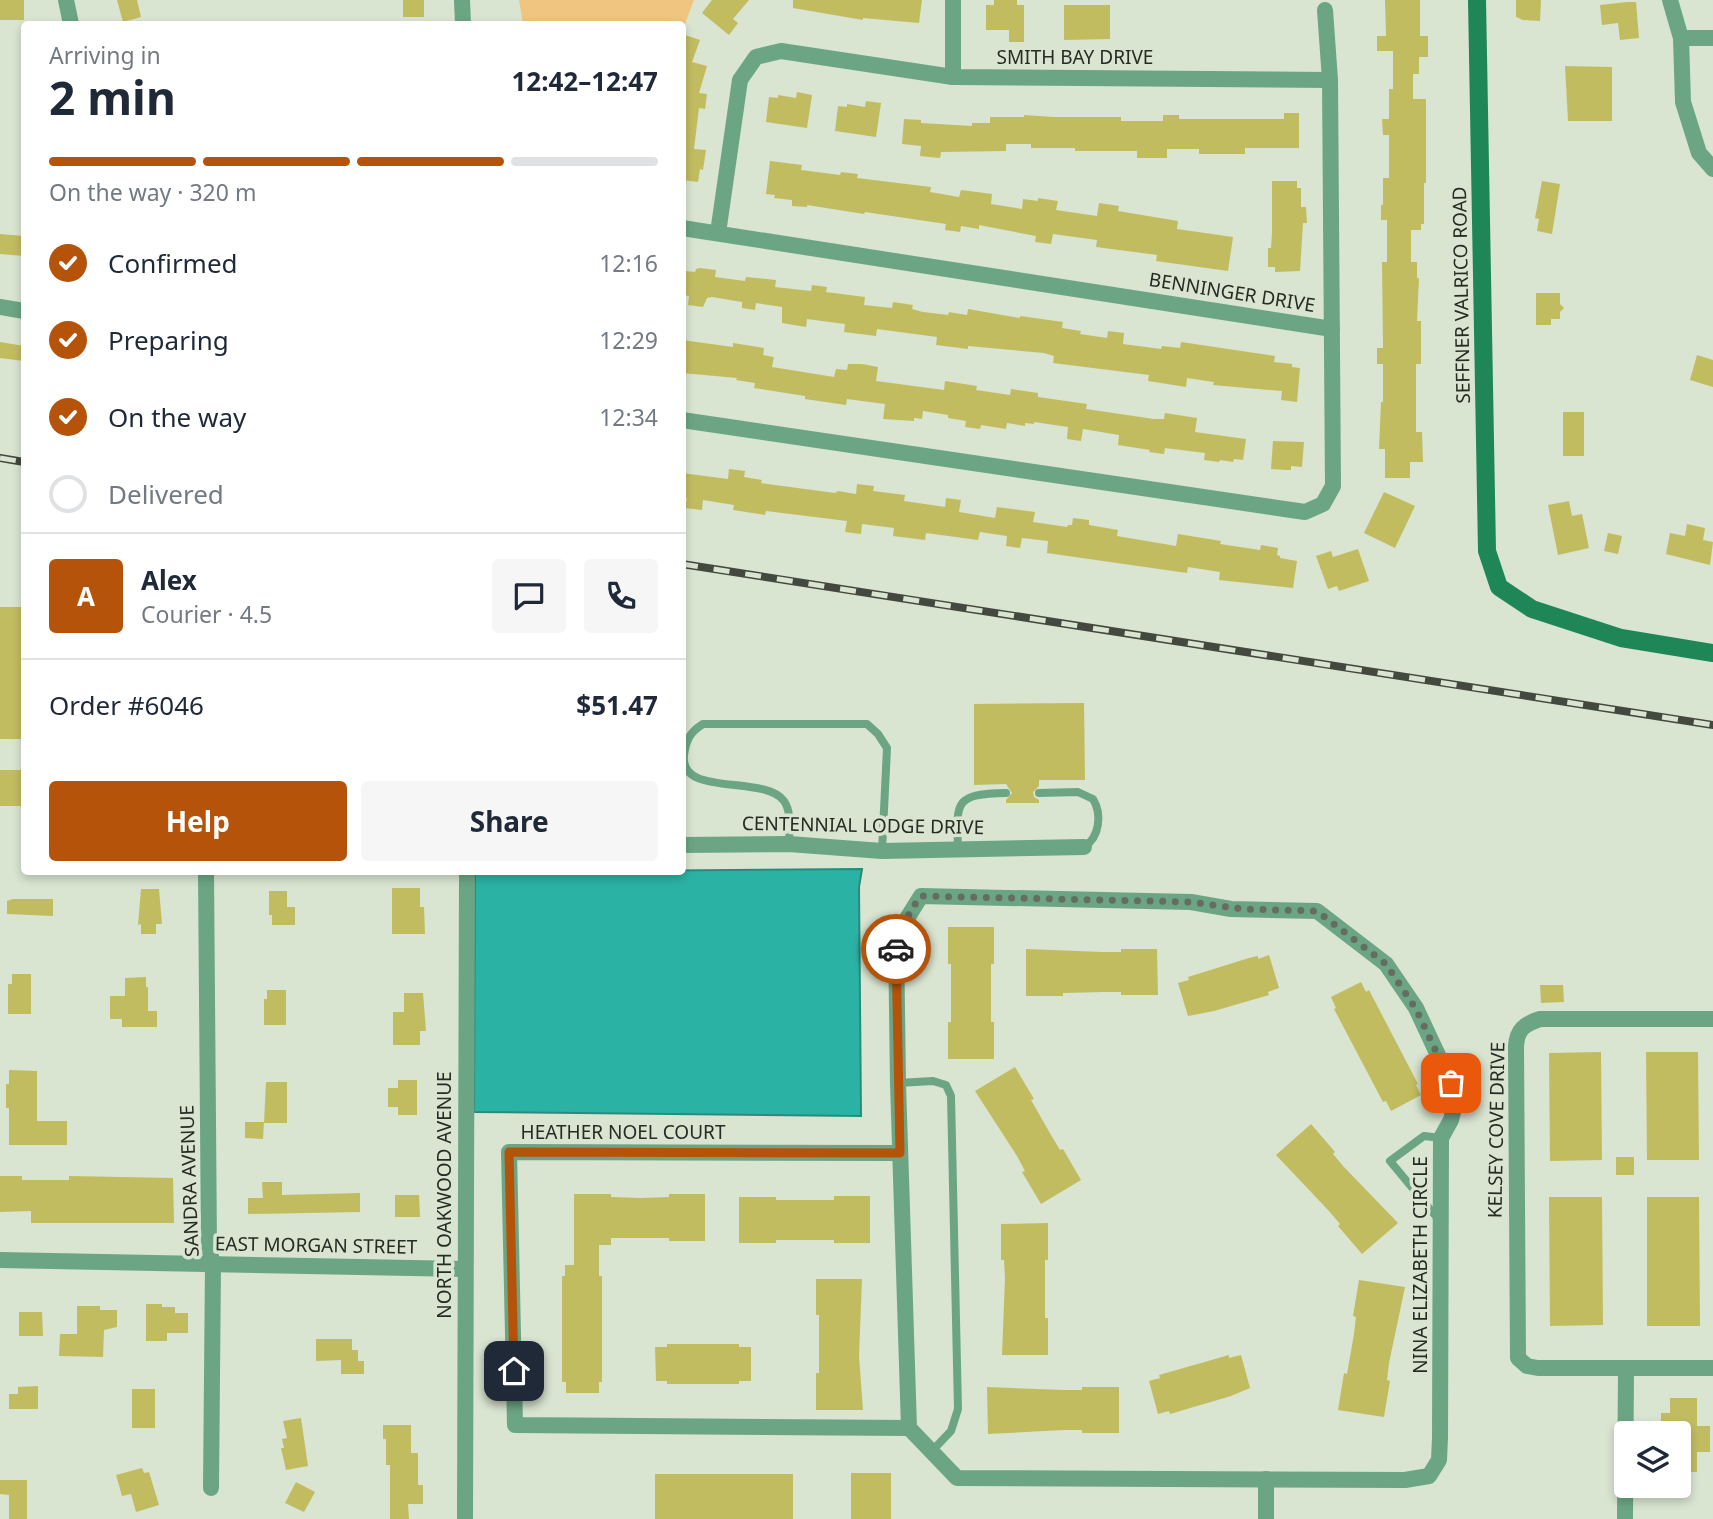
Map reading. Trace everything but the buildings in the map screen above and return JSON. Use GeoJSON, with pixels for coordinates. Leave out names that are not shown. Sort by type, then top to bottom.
{"type":"FeatureCollection","features":[{"type":"Feature","properties":{"kind":"street"},"geometry":{"type":"LineString","coordinates":[[66,0],[70,21]]}},
{"type":"Feature","properties":{"kind":"street"},"geometry":{"type":"LineString","coordinates":[[462,0],[463,21]]}},
{"type":"Feature","properties":{"kind":"street"},"geometry":{"type":"LineString","coordinates":[[953,0],[953,77]]}},
{"type":"Feature","properties":{"kind":"street","name":"SEFFNER VALRICO ROAD"},"geometry":{"type":"LineString","coordinates":[[1477,0],[1487,551],[1499,587],[1532,609],[1620,638],[1713,653]]}},
{"type":"Feature","properties":{"kind":"street"},"geometry":{"type":"LineString","coordinates":[[1670,0],[1681,38],[1683,102],[1699,153],[1713,169]]}},
{"type":"Feature","properties":{"kind":"street"},"geometry":{"type":"LineString","coordinates":[[1325,10],[1330,79],[1332,329]]}},
{"type":"Feature","properties":{"kind":"street"},"geometry":{"type":"LineString","coordinates":[[1681,38],[1713,38]]}},
{"type":"Feature","properties":{"kind":"street","name":"SMITH BAY DRIVE"},"geometry":{"type":"LineString","coordinates":[[718,233],[740,80],[756,57],[781,51],[953,77],[1330,79]]}},
{"type":"Feature","properties":{"kind":"street","name":"BENNINGER DRIVE"},"geometry":{"type":"LineString","coordinates":[[686,229],[1332,329],[1333,486],[1323,504],[1305,512],[686,420]]}},
{"type":"Feature","properties":{"kind":"street"},"geometry":{"type":"LineString","coordinates":[[0,307],[21,310]]}},
{"type":"Feature","properties":{"kind":"street","name":"CENTENNIAL LODGE DRIVE"},"geometry":{"type":"LineString","coordinates":[[686,845],[789,844],[882,851],[1084,847]]}},
{"type":"Feature","properties":{"kind":"street","name":"SANDRA AVENUE"},"geometry":{"type":"LineString","coordinates":[[206,875],[209,1248],[213,1265],[211,1488]]}},
{"type":"Feature","properties":{"kind":"street","name":"NORTH OAKWOOD AVENUE"},"geometry":{"type":"LineString","coordinates":[[465,1519],[467,875]]}},
{"type":"Feature","properties":{"kind":"street","name":"NINA ELIZABETH CIRCLE"},"geometry":{"type":"LineString","coordinates":[[920,896],[1191,902],[1243,909],[1317,911],[1386,964],[1416,1009],[1454,1094],[1451,1120],[1441,1138],[1439,1460],[1434,1472],[1423,1478],[957,1478],[909,1428],[896,936],[920,896]]}},
{"type":"Feature","properties":{"kind":"street","name":"KELSEY COVE DRIVE"},"geometry":{"type":"LineString","coordinates":[[1713,1019],[1540,1019],[1521,1028],[1516,1037],[1518,1358],[1532,1367],[1713,1368]]}},
{"type":"Feature","properties":{"kind":"street","name":"HEATHER NOEL COURT"},"geometry":{"type":"LineString","coordinates":[[900,1153],[509,1152],[515,1425],[909,1428]]}},
{"type":"Feature","properties":{"kind":"street","name":"EAST MORGAN STREET"},"geometry":{"type":"LineString","coordinates":[[0,1260],[464,1269]]}},
{"type":"Feature","properties":{"kind":"street"},"geometry":{"type":"LineString","coordinates":[[1625,1519],[1626,1368]]}},
{"type":"Feature","properties":{"kind":"street"},"geometry":{"type":"LineString","coordinates":[[1266,1479],[1266,1519]]}},
{"type":"Feature","properties":{"kind":"lane"},"geometry":{"type":"LineString","coordinates":[[686,742],[693,731],[703,724],[867,724],[887,748],[882,851]]}},
{"type":"Feature","properties":{"kind":"lane"},"geometry":{"type":"LineString","coordinates":[[686,766],[691,774],[704,782],[748,785],[771,790],[784,800],[789,812],[789,844]]}},
{"type":"Feature","properties":{"kind":"lane"},"geometry":{"type":"LineString","coordinates":[[1039,793],[1078,792],[1093,799],[1098,813],[1097,830],[1091,843],[1084,847]]}},
{"type":"Feature","properties":{"kind":"lane"},"geometry":{"type":"LineString","coordinates":[[958,849],[957,814],[960,805],[968,797],[981,793],[1006,793]]}},
{"type":"Feature","properties":{"kind":"lane"},"geometry":{"type":"LineString","coordinates":[[898,1083],[933,1082],[946,1085],[951,1096],[958,1409],[951,1431],[931,1452]]}},
{"type":"Feature","properties":{"kind":"lane"},"geometry":{"type":"LineString","coordinates":[[1440,1222],[1390,1161],[1424,1136],[1441,1138]]}},
{"type":"Feature","properties":{"kind":"shaded area"},"geometry":{"type":"Polygon","coordinates":[[[519,0],[694,0],[686,21],[522,21],[519,0]]]}},
{"type":"Feature","properties":{"kind":"water"},"geometry":{"type":"Polygon","coordinates":[[[862,869],[859,887],[861,1116],[474,1112],[475,875],[686,875],[686,870],[862,869]]]}},
{"type":"Feature","properties":{"kind":"railway"},"geometry":{"type":"LineString","coordinates":[[0,458],[21,462]]}},
{"type":"Feature","properties":{"kind":"railway"},"geometry":{"type":"LineString","coordinates":[[686,565],[1713,725]]}},
{"type":"Feature","properties":{"kind":"way so far"},"geometry":{"type":"LineString","coordinates":[[896,949],[896,936],[920,896],[1191,902],[1231,909],[1317,911],[1386,964],[1416,1009],[1451,1083]]}},
{"type":"Feature","properties":{"kind":"route"},"geometry":{"type":"LineString","coordinates":[[514,1371],[509,1152],[900,1153],[896,949]]}}]}
